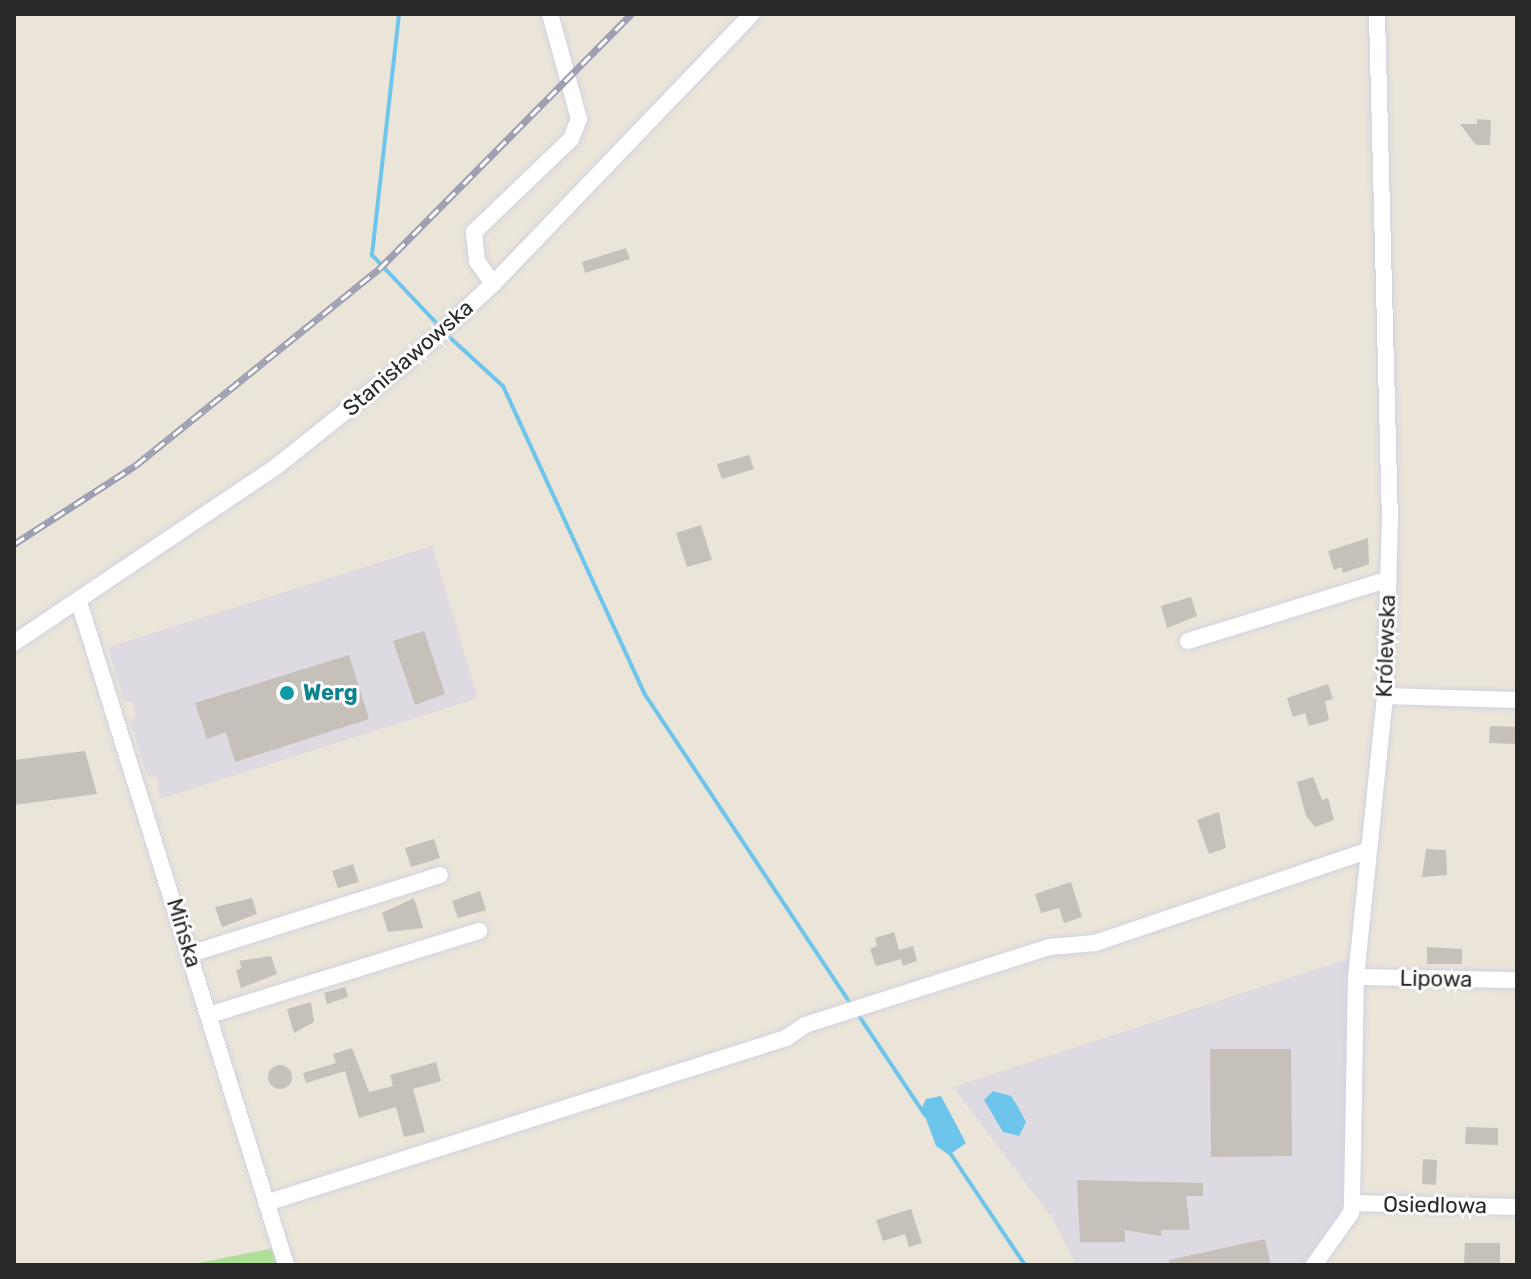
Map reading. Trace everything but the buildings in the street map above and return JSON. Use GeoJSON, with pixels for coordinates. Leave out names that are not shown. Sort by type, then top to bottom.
{"type":"FeatureCollection","features":[{"type":"Feature","properties":{"kind":"street"},"geometry":{"type":"LineString","coordinates":[[493,284],[477,261],[474,232],[571,139],[579,119],[550,14]]}},
{"type":"Feature","properties":{"kind":"street","name":"Stanisławowska"},"geometry":{"type":"LineString","coordinates":[[14,643],[277,466],[442,330],[493,284],[752,14]]}},
{"type":"Feature","properties":{"kind":"street","name":"Królewska"},"geometry":{"type":"LineString","coordinates":[[1314,1265],[1351,1213],[1356,977],[1385,696],[1389,579],[1377,14]]}},
{"type":"Feature","properties":{"kind":"street"},"geometry":{"type":"LineString","coordinates":[[1188,641],[1389,579]]}},
{"type":"Feature","properties":{"kind":"street","name":"Mińska"},"geometry":{"type":"LineString","coordinates":[[79,602],[286,1265]]}},
{"type":"Feature","properties":{"kind":"street"},"geometry":{"type":"LineString","coordinates":[[1385,696],[1517,700]]}},
{"type":"Feature","properties":{"kind":"street"},"geometry":{"type":"LineString","coordinates":[[266,1203],[786,1038],[805,1025],[876,1002],[1050,947],[1095,943],[1367,851]]}},
{"type":"Feature","properties":{"kind":"street"},"geometry":{"type":"LineString","coordinates":[[190,954],[440,875]]}},
{"type":"Feature","properties":{"kind":"street"},"geometry":{"type":"LineString","coordinates":[[209,1015],[479,931]]}},
{"type":"Feature","properties":{"kind":"street","name":"Lipowa"},"geometry":{"type":"LineString","coordinates":[[1356,977],[1517,980]]}},
{"type":"Feature","properties":{"kind":"street","name":"Osiedlowa"},"geometry":{"type":"LineString","coordinates":[[1352,1203],[1517,1207]]}},
{"type":"Feature","properties":{"kind":"shaded area"},"geometry":{"type":"Polygon","coordinates":[[[432,546],[478,698],[160,799],[157,778],[148,776],[130,721],[136,715],[132,702],[124,700],[108,647],[432,546]]]}},
{"type":"Feature","properties":{"kind":"shaded area"},"geometry":{"type":"Polygon","coordinates":[[[1351,958],[1345,1206],[1303,1265],[1076,1265],[1053,1219],[953,1087],[1351,958]]]}},
{"type":"Feature","properties":{"kind":"green space"},"geometry":{"type":"Polygon","coordinates":[[[275,1248],[280,1265],[187,1265],[275,1248]]]}},
{"type":"Feature","properties":{"kind":"water"},"geometry":{"type":"Polygon","coordinates":[[[993,1091],[1011,1096],[1018,1107],[1026,1122],[1019,1136],[1003,1132],[984,1100],[993,1091]]]}},
{"type":"Feature","properties":{"kind":"water"},"geometry":{"type":"Polygon","coordinates":[[[941,1096],[966,1143],[949,1155],[936,1146],[922,1108],[926,1099],[941,1096]]]}},
{"type":"Feature","properties":{"kind":"waterway"},"geometry":{"type":"LineString","coordinates":[[399,14],[372,255],[440,327]]}},
{"type":"Feature","properties":{"kind":"waterway"},"geometry":{"type":"LineString","coordinates":[[446,334],[503,386],[644,693],[852,1006]]}},
{"type":"Feature","properties":{"kind":"waterway"},"geometry":{"type":"LineString","coordinates":[[857,1013],[925,1115]]}},
{"type":"Feature","properties":{"kind":"waterway"},"geometry":{"type":"LineString","coordinates":[[950,1153],[1025,1265]]}},
{"type":"Feature","properties":{"kind":"railway"},"geometry":{"type":"LineString","coordinates":[[14,544],[136,465],[379,269],[631,14]]}},
{"type":"Feature","properties":{"kind":"place","name":"Werg"},"geometry":{"type":"Point","coordinates":[287,693]}}]}
